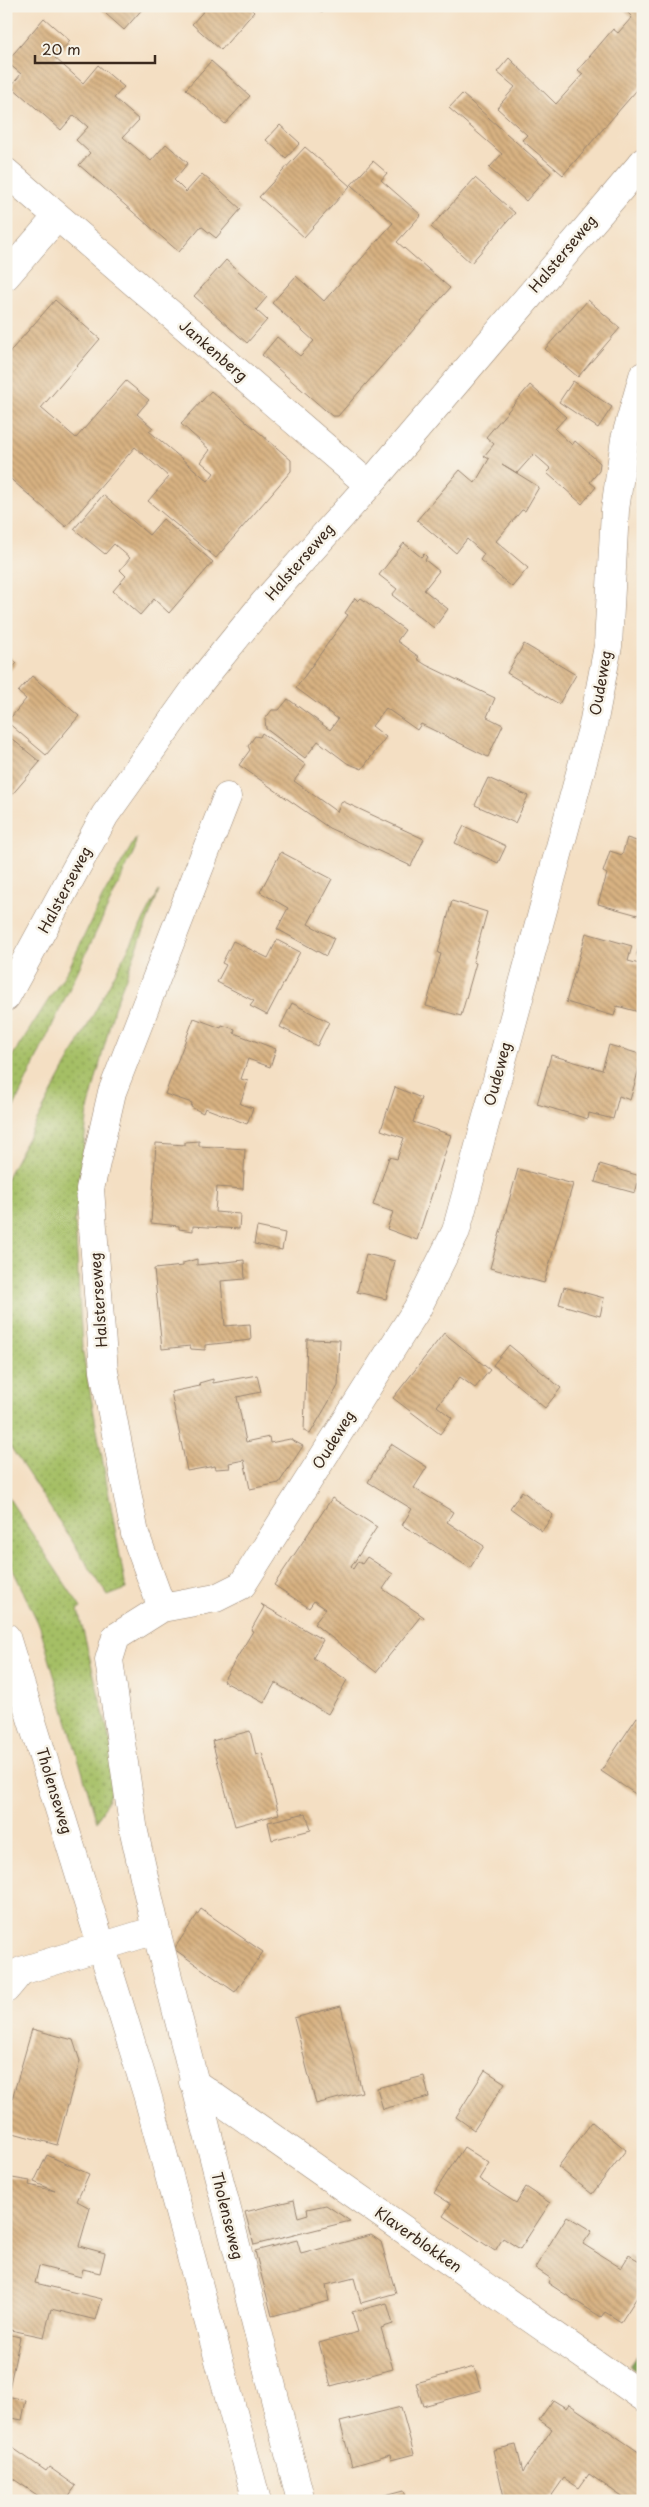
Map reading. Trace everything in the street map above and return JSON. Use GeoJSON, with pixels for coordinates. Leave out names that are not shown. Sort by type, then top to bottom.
{"type":"FeatureCollection","features":[{"type":"Feature","properties":{"kind":"street","name":"Halsterseweg"},"geometry":{"type":"LineString","coordinates":[[6,997],[104,815],[200,682],[264,603],[368,485],[642,164]]}},
{"type":"Feature","properties":{"kind":"street","name":"Jankenberg"},"geometry":{"type":"LineString","coordinates":[[6,172],[368,485]]}},
{"type":"Feature","properties":{"kind":"street"},"geometry":{"type":"LineString","coordinates":[[6,276],[56,217]]}},
{"type":"Feature","properties":{"kind":"street","name":"Oudeweg"},"geometry":{"type":"LineString","coordinates":[[116,1637],[162,1608],[216,1598],[242,1586],[417,1309],[456,1231],[593,725],[608,646],[615,510],[625,439],[643,376]]}},
{"type":"Feature","properties":{"kind":"street","name":"Halsterseweg"},"geometry":{"type":"LineString","coordinates":[[162,1608],[135,1534],[104,1371],[90,1189],[112,1092],[227,797]]}},
{"type":"Feature","properties":{"kind":"street","name":"Tholenseweg"},"geometry":{"type":"LineString","coordinates":[[6,1637],[150,2104],[257,2501]]}},
{"type":"Feature","properties":{"kind":"street","name":"Tholenseweg"},"geometry":{"type":"LineString","coordinates":[[116,1637],[109,1660],[134,1832],[193,2082],[301,2501]]}},
{"type":"Feature","properties":{"kind":"street"},"geometry":{"type":"LineString","coordinates":[[6,1989],[21,1971],[156,1930]]}},
{"type":"Feature","properties":{"kind":"street","name":"Klaverblokken"},"geometry":{"type":"LineString","coordinates":[[193,2082],[643,2397]]}},
{"type":"Feature","properties":{"kind":"green space"},"geometry":{"type":"Polygon","coordinates":[[[136,838],[135,849],[6,1124],[6,1066],[69,968],[103,896],[136,838]]]}},
{"type":"Feature","properties":{"kind":"green space"},"geometry":{"type":"Polygon","coordinates":[[[159,891],[114,1008],[88,1110],[75,1220],[82,1348],[126,1589],[108,1596],[6,1440],[6,1179],[159,891]]]}},
{"type":"Feature","properties":{"kind":"green space"},"geometry":{"type":"Polygon","coordinates":[[[6,1494],[81,1608],[78,1610],[113,1753],[111,1792],[97,1822],[40,1627],[6,1555],[6,1494]]]}},
{"type":"Feature","properties":{"kind":"green space"},"geometry":{"type":"Polygon","coordinates":[[[643,2347],[643,2376],[629,2366],[643,2347]]]}},
{"type":"Feature","properties":{"kind":"building"},"geometry":{"type":"Polygon","coordinates":[[[97,6],[145,6],[124,30],[97,6]]]}},
{"type":"Feature","properties":{"kind":"building"},"geometry":{"type":"Polygon","coordinates":[[[208,6],[248,6],[254,12],[221,50],[192,24],[208,6]]]}},
{"type":"Feature","properties":{"kind":"building"},"geometry":{"type":"Polygon","coordinates":[[[314,6],[328,6],[322,13],[314,6]]]}},
{"type":"Feature","properties":{"kind":"building"},"geometry":{"type":"Polygon","coordinates":[[[628,6],[643,6],[643,83],[563,175],[522,140],[527,135],[497,108],[515,87],[497,72],[509,58],[556,104],[583,74],[578,70],[613,29],[618,33],[632,17],[625,10],[628,6]]]}},
{"type":"Feature","properties":{"kind":"building"},"geometry":{"type":"Polygon","coordinates":[[[44,18],[70,41],[55,58],[83,83],[98,65],[124,87],[114,98],[139,120],[123,137],[151,161],[166,144],[188,163],[174,180],[186,192],[202,174],[241,209],[216,238],[201,226],[179,252],[79,165],[90,153],[76,140],[88,127],[74,115],[61,130],[11,86],[21,74],[9,64],[9,59],[44,18]]]}},
{"type":"Feature","properties":{"kind":"building"},"geometry":{"type":"Polygon","coordinates":[[[211,61],[250,96],[225,124],[186,89],[211,61]]]}},
{"type":"Feature","properties":{"kind":"building"},"geometry":{"type":"Polygon","coordinates":[[[462,94],[551,173],[526,201],[489,168],[502,154],[449,108],[462,94]]]}},
{"type":"Feature","properties":{"kind":"building"},"geometry":{"type":"Polygon","coordinates":[[[280,125],[300,143],[286,158],[266,140],[280,125]]]}},
{"type":"Feature","properties":{"kind":"building"},"geometry":{"type":"Polygon","coordinates":[[[305,147],[350,186],[304,237],[259,197],[305,147]]]}},
{"type":"Feature","properties":{"kind":"building"},"geometry":{"type":"Polygon","coordinates":[[[373,161],[387,173],[381,180],[421,215],[397,242],[450,288],[338,416],[332,416],[262,355],[277,337],[300,356],[314,341],[272,303],[296,276],[324,301],[393,223],[351,185],[373,161]]]}},
{"type":"Feature","properties":{"kind":"building"},"geometry":{"type":"Polygon","coordinates":[[[475,178],[515,213],[471,263],[431,227],[475,178]]]}},
{"type":"Feature","properties":{"kind":"building"},"geometry":{"type":"Polygon","coordinates":[[[226,260],[267,297],[256,310],[267,320],[247,343],[194,296],[226,260]]]}},
{"type":"Feature","properties":{"kind":"building"},"geometry":{"type":"Polygon","coordinates":[[[55,300],[100,339],[41,408],[76,438],[126,381],[149,400],[137,414],[153,428],[149,431],[208,481],[214,473],[201,462],[210,450],[181,424],[211,391],[291,460],[291,471],[216,558],[148,501],[169,477],[135,447],[66,527],[6,475],[6,356],[55,300]]]}},
{"type":"Feature","properties":{"kind":"building"},"geometry":{"type":"Polygon","coordinates":[[[588,300],[620,328],[578,377],[545,349],[588,300]]]}},
{"type":"Feature","properties":{"kind":"building"},"geometry":{"type":"Polygon","coordinates":[[[573,381],[612,407],[598,428],[559,402],[573,381]]]}},
{"type":"Feature","properties":{"kind":"building"},"geometry":{"type":"Polygon","coordinates":[[[530,385],[566,417],[555,429],[572,445],[575,441],[600,463],[599,471],[590,482],[596,487],[582,504],[547,473],[551,469],[534,454],[517,473],[502,464],[539,487],[525,511],[522,510],[496,541],[528,568],[512,587],[480,560],[484,554],[467,539],[456,553],[417,520],[460,470],[475,483],[489,459],[484,456],[494,444],[486,437],[530,385]]]}},
{"type":"Feature","properties":{"kind":"building"},"geometry":{"type":"Polygon","coordinates":[[[103,495],[149,535],[163,519],[213,562],[169,613],[154,599],[140,615],[113,591],[126,576],[120,570],[130,558],[114,544],[105,554],[74,529],[103,495]]]}},
{"type":"Feature","properties":{"kind":"building"},"geometry":{"type":"Polygon","coordinates":[[[404,543],[421,557],[424,554],[427,557],[425,560],[439,571],[424,590],[448,609],[434,628],[392,595],[397,589],[379,575],[404,543]]]}},
{"type":"Feature","properties":{"kind":"building"},"geometry":{"type":"Polygon","coordinates":[[[355,598],[358,601],[361,598],[405,630],[397,641],[419,657],[417,659],[495,698],[487,717],[503,725],[488,757],[421,724],[417,730],[386,708],[372,726],[386,737],[362,769],[347,763],[318,741],[305,758],[266,729],[265,719],[272,710],[279,710],[288,699],[330,730],[338,719],[296,688],[348,615],[345,613],[355,598]]]}},
{"type":"Feature","properties":{"kind":"building"},"geometry":{"type":"Polygon","coordinates":[[[524,644],[576,675],[559,704],[507,673],[524,644]]]}},
{"type":"Feature","properties":{"kind":"building"},"geometry":{"type":"Polygon","coordinates":[[[6,654],[17,663],[6,675],[6,654]]]}},
{"type":"Feature","properties":{"kind":"building"},"geometry":{"type":"Polygon","coordinates":[[[32,676],[79,716],[46,755],[7,722],[26,699],[18,692],[32,676]]]}},
{"type":"Feature","properties":{"kind":"building"},"geometry":{"type":"Polygon","coordinates":[[[262,733],[306,765],[294,781],[337,812],[342,801],[424,839],[411,866],[329,828],[239,765],[250,750],[248,746],[255,736],[260,737],[262,733]]]}},
{"type":"Feature","properties":{"kind":"building"},"geometry":{"type":"Polygon","coordinates":[[[6,734],[40,762],[10,797],[6,794],[6,734]]]}},
{"type":"Feature","properties":{"kind":"building"},"geometry":{"type":"Polygon","coordinates":[[[488,778],[528,796],[515,823],[475,805],[488,778]]]}},
{"type":"Feature","properties":{"kind":"building"},"geometry":{"type":"Polygon","coordinates":[[[464,826],[506,846],[498,863],[455,843],[464,826]]]}},
{"type":"Feature","properties":{"kind":"building"},"geometry":{"type":"Polygon","coordinates":[[[627,838],[643,843],[643,902],[638,915],[598,904],[607,874],[603,872],[610,851],[622,855],[627,838]]]}},
{"type":"Feature","properties":{"kind":"building"},"geometry":{"type":"Polygon","coordinates":[[[281,852],[332,879],[308,924],[334,938],[326,956],[277,929],[288,908],[260,892],[281,852]]]}},
{"type":"Feature","properties":{"kind":"building"},"geometry":{"type":"Polygon","coordinates":[[[452,901],[487,912],[473,962],[476,963],[461,1016],[426,1006],[441,954],[438,953],[452,901]]]}},
{"type":"Feature","properties":{"kind":"building"},"geometry":{"type":"Polygon","coordinates":[[[586,933],[632,946],[628,961],[643,965],[643,1013],[617,1006],[614,1016],[566,1002],[586,933]]]}},
{"type":"Feature","properties":{"kind":"building"},"geometry":{"type":"Polygon","coordinates":[[[643,935],[643,956],[637,954],[643,935]]]}},
{"type":"Feature","properties":{"kind":"building"},"geometry":{"type":"Polygon","coordinates":[[[277,940],[300,952],[267,1015],[250,1006],[254,1001],[217,982],[226,965],[222,963],[233,941],[268,958],[277,940]]]}},
{"type":"Feature","properties":{"kind":"building"},"geometry":{"type":"Polygon","coordinates":[[[292,1003],[329,1022],[317,1046],[280,1027],[292,1003]]]}},
{"type":"Feature","properties":{"kind":"building"},"geometry":{"type":"Polygon","coordinates":[[[194,1018],[221,1028],[222,1025],[235,1029],[234,1033],[276,1049],[270,1067],[248,1059],[241,1079],[248,1081],[240,1104],[253,1108],[247,1124],[205,1108],[203,1113],[191,1107],[192,1103],[165,1094],[194,1018]]]}},
{"type":"Feature","properties":{"kind":"building"},"geometry":{"type":"Polygon","coordinates":[[[609,1045],[643,1055],[630,1100],[619,1096],[613,1119],[589,1113],[588,1119],[537,1104],[551,1055],[602,1070],[609,1045]]]}},
{"type":"Feature","properties":{"kind":"building"},"geometry":{"type":"Polygon","coordinates":[[[395,1087],[421,1098],[413,1122],[451,1135],[417,1240],[387,1229],[393,1212],[373,1205],[389,1157],[397,1159],[404,1138],[381,1130],[395,1087]]]}},
{"type":"Feature","properties":{"kind":"building"},"geometry":{"type":"Polygon","coordinates":[[[199,1141],[199,1146],[245,1149],[243,1189],[217,1187],[215,1212],[240,1214],[239,1229],[193,1226],[193,1231],[179,1229],[179,1226],[151,1223],[156,1143],[185,1145],[185,1142],[199,1141]]]}},
{"type":"Feature","properties":{"kind":"building"},"geometry":{"type":"Polygon","coordinates":[[[600,1164],[640,1176],[635,1193],[595,1182],[600,1164]]]}},
{"type":"Feature","properties":{"kind":"building"},"geometry":{"type":"Polygon","coordinates":[[[518,1169],[573,1184],[544,1283],[490,1268],[518,1169]]]}},
{"type":"Feature","properties":{"kind":"building"},"geometry":{"type":"Polygon","coordinates":[[[257,1227],[285,1233],[282,1250],[254,1244],[257,1227]]]}},
{"type":"Feature","properties":{"kind":"building"},"geometry":{"type":"Polygon","coordinates":[[[366,1254],[395,1261],[386,1299],[357,1292],[366,1254]]]}},
{"type":"Feature","properties":{"kind":"building"},"geometry":{"type":"Polygon","coordinates":[[[197,1259],[197,1265],[244,1260],[245,1279],[221,1281],[225,1326],[250,1324],[251,1340],[205,1345],[205,1350],[191,1349],[190,1346],[162,1349],[154,1269],[183,1266],[183,1263],[197,1259]]]}},
{"type":"Feature","properties":{"kind":"building"},"geometry":{"type":"Polygon","coordinates":[[[564,1287],[604,1298],[600,1316],[559,1304],[564,1287]]]}},
{"type":"Feature","properties":{"kind":"building"},"geometry":{"type":"Polygon","coordinates":[[[444,1333],[490,1370],[475,1388],[460,1377],[437,1406],[452,1418],[440,1434],[393,1398],[444,1333]]]}},
{"type":"Feature","properties":{"kind":"building"},"geometry":{"type":"Polygon","coordinates":[[[307,1339],[340,1340],[338,1386],[310,1434],[304,1431],[307,1339]]]}},
{"type":"Feature","properties":{"kind":"building"},"geometry":{"type":"Polygon","coordinates":[[[509,1345],[561,1388],[545,1408],[493,1365],[509,1345]]]}},
{"type":"Feature","properties":{"kind":"building"},"geometry":{"type":"Polygon","coordinates":[[[257,1375],[261,1392],[237,1397],[246,1442],[269,1437],[270,1443],[290,1439],[303,1446],[279,1483],[250,1489],[244,1460],[229,1463],[230,1468],[216,1469],[215,1466],[187,1471],[171,1392],[200,1386],[199,1383],[213,1379],[213,1383],[257,1375]]]}},
{"type":"Feature","properties":{"kind":"building"},"geometry":{"type":"Polygon","coordinates":[[[391,1444],[427,1467],[414,1488],[453,1512],[447,1522],[484,1546],[470,1568],[402,1525],[412,1509],[368,1482],[391,1444]]]}},
{"type":"Feature","properties":{"kind":"building"},"geometry":{"type":"Polygon","coordinates":[[[522,1491],[553,1515],[542,1531],[510,1508],[522,1491]]]}},
{"type":"Feature","properties":{"kind":"building"},"geometry":{"type":"Polygon","coordinates":[[[332,1498],[377,1527],[351,1567],[353,1569],[358,1561],[362,1564],[367,1557],[393,1574],[383,1589],[424,1617],[423,1619],[420,1617],[376,1672],[314,1624],[326,1609],[314,1601],[309,1608],[274,1585],[332,1498]]]}},
{"type":"Feature","properties":{"kind":"building"},"geometry":{"type":"Polygon","coordinates":[[[261,1604],[323,1640],[313,1658],[347,1680],[328,1714],[275,1683],[264,1703],[223,1681],[253,1631],[251,1630],[264,1607],[261,1604]]]}},
{"type":"Feature","properties":{"kind":"building"},"geometry":{"type":"Polygon","coordinates":[[[637,1717],[643,1721],[643,1799],[601,1771],[637,1717]]]}},
{"type":"Feature","properties":{"kind":"building"},"geometry":{"type":"Polygon","coordinates":[[[250,1731],[256,1755],[262,1753],[279,1814],[235,1826],[212,1741],[250,1731]]]}},
{"type":"Feature","properties":{"kind":"building"},"geometry":{"type":"Polygon","coordinates":[[[306,1813],[311,1830],[272,1840],[268,1822],[306,1813]]]}},
{"type":"Feature","properties":{"kind":"building"},"geometry":{"type":"Polygon","coordinates":[[[201,1909],[263,1952],[235,1992],[174,1949],[201,1909]]]}},
{"type":"Feature","properties":{"kind":"building"},"geometry":{"type":"Polygon","coordinates":[[[341,2006],[362,2092],[316,2104],[294,2018],[341,2006]]]}},
{"type":"Feature","properties":{"kind":"building"},"geometry":{"type":"Polygon","coordinates":[[[32,2029],[73,2040],[80,2061],[57,2145],[6,2131],[6,2120],[32,2029]]]}},
{"type":"Feature","properties":{"kind":"building"},"geometry":{"type":"Polygon","coordinates":[[[485,2070],[505,2083],[474,2130],[456,2117],[485,2070]]]}},
{"type":"Feature","properties":{"kind":"building"},"geometry":{"type":"Polygon","coordinates":[[[424,2076],[429,2097],[383,2109],[377,2088],[424,2076]]]}},
{"type":"Feature","properties":{"kind":"building"},"geometry":{"type":"Polygon","coordinates":[[[592,2122],[626,2150],[592,2194],[558,2167],[592,2122]]]}},
{"type":"Feature","properties":{"kind":"building"},"geometry":{"type":"Polygon","coordinates":[[[464,2147],[489,2163],[479,2179],[516,2203],[526,2187],[550,2203],[520,2249],[503,2238],[495,2251],[443,2216],[451,2204],[434,2193],[464,2147]]]}},
{"type":"Feature","properties":{"kind":"building"},"geometry":{"type":"Polygon","coordinates":[[[47,2155],[89,2174],[77,2201],[90,2208],[79,2246],[105,2253],[100,2273],[83,2269],[81,2277],[39,2266],[35,2283],[102,2299],[96,2320],[51,2309],[44,2337],[6,2329],[6,2177],[30,2181],[29,2185],[55,2191],[34,2182],[47,2155]]]}},
{"type":"Feature","properties":{"kind":"building"},"geometry":{"type":"Polygon","coordinates":[[[294,2200],[298,2217],[308,2214],[307,2209],[326,2205],[350,2221],[254,2245],[245,2212],[294,2200]]]}},
{"type":"Feature","properties":{"kind":"building"},"geometry":{"type":"Polygon","coordinates":[[[567,2216],[592,2231],[583,2244],[621,2268],[629,2255],[643,2263],[643,2288],[621,2322],[605,2312],[601,2317],[548,2283],[550,2278],[535,2268],[567,2216]]]}},
{"type":"Feature","properties":{"kind":"building"},"geometry":{"type":"Polygon","coordinates":[[[371,2235],[381,2242],[396,2293],[361,2303],[354,2278],[326,2285],[329,2301],[272,2316],[255,2251],[297,2240],[301,2254],[371,2235]]]}},
{"type":"Feature","properties":{"kind":"building"},"geometry":{"type":"Polygon","coordinates":[[[387,2303],[393,2324],[381,2328],[393,2369],[331,2386],[319,2343],[358,2332],[352,2312],[387,2303]]]}},
{"type":"Feature","properties":{"kind":"building"},"geometry":{"type":"Polygon","coordinates":[[[6,2334],[20,2337],[9,2389],[6,2389],[6,2334]]]}},
{"type":"Feature","properties":{"kind":"building"},"geometry":{"type":"Polygon","coordinates":[[[474,2367],[481,2390],[423,2406],[416,2383],[474,2367]]]}},
{"type":"Feature","properties":{"kind":"building"},"geometry":{"type":"Polygon","coordinates":[[[6,2396],[26,2400],[22,2420],[6,2417],[6,2396]]]}},
{"type":"Feature","properties":{"kind":"building"},"geometry":{"type":"Polygon","coordinates":[[[553,2400],[566,2408],[569,2404],[643,2455],[643,2501],[628,2501],[589,2474],[579,2488],[564,2478],[548,2501],[505,2501],[493,2450],[516,2445],[523,2472],[552,2429],[539,2420],[553,2400]]]}},
{"type":"Feature","properties":{"kind":"building"},"geometry":{"type":"Polygon","coordinates":[[[401,2407],[414,2454],[391,2460],[390,2455],[352,2466],[340,2422],[401,2407]]]}},
{"type":"Feature","properties":{"kind":"building"},"geometry":{"type":"Polygon","coordinates":[[[10,2446],[46,2471],[49,2467],[76,2486],[65,2501],[46,2501],[6,2474],[6,2452],[10,2446]]]}},
{"type":"Feature","properties":{"kind":"building"},"geometry":{"type":"Polygon","coordinates":[[[404,2490],[407,2501],[367,2501],[367,2500],[404,2490]]]}}]}
